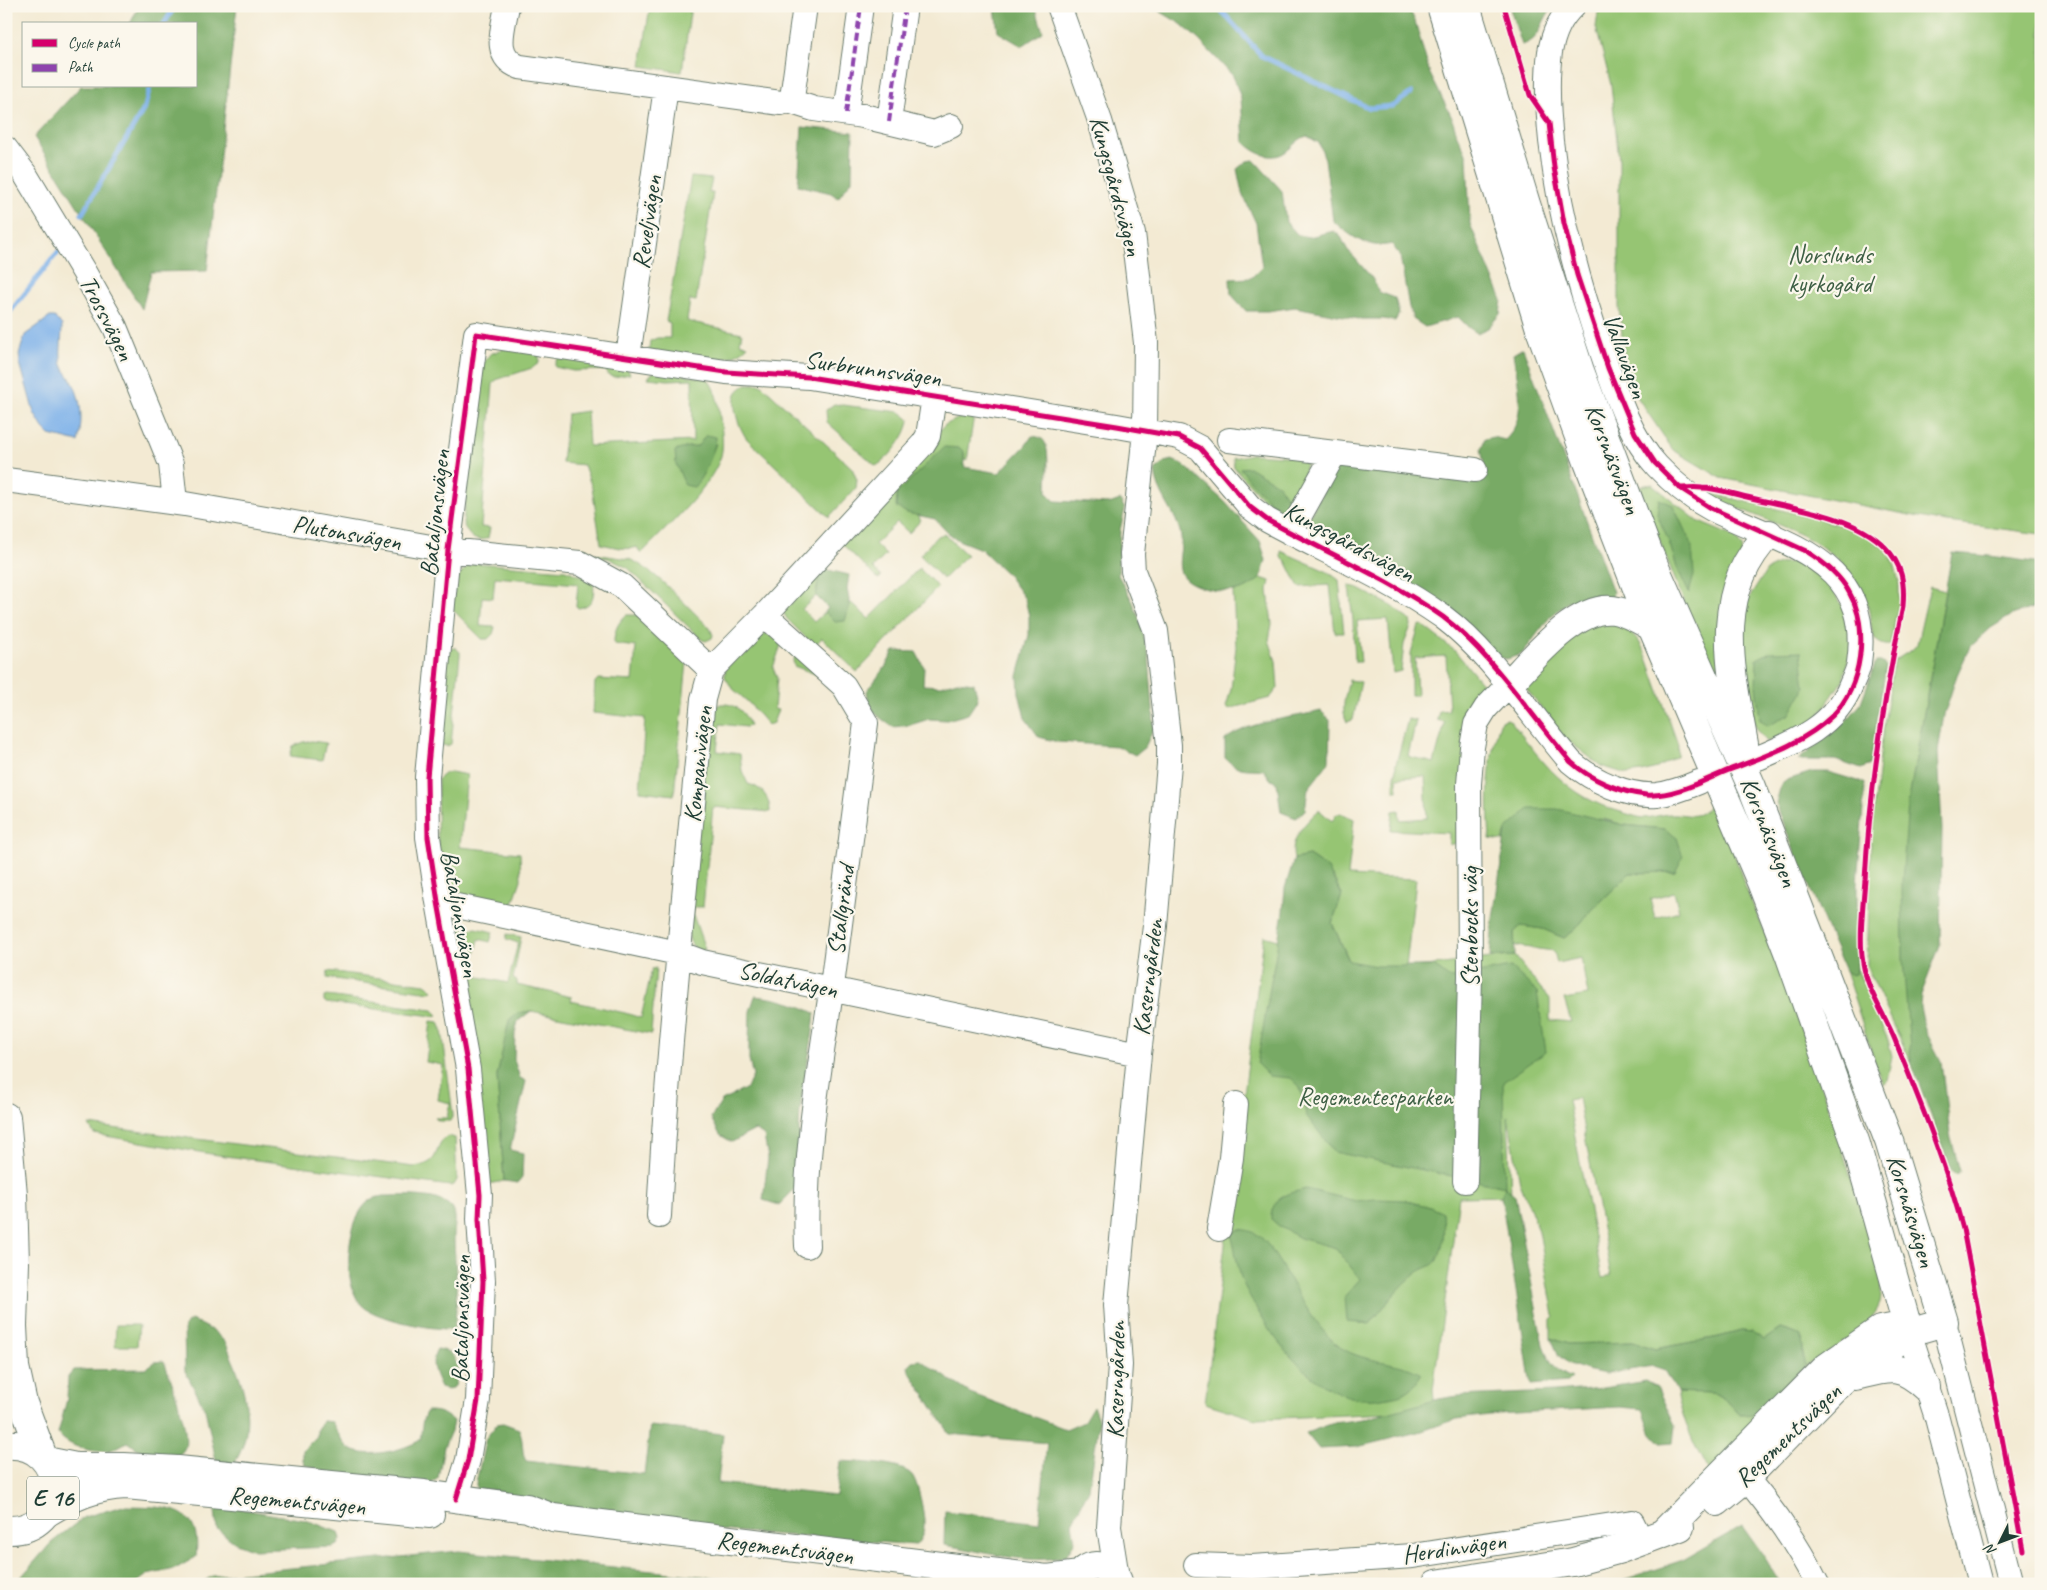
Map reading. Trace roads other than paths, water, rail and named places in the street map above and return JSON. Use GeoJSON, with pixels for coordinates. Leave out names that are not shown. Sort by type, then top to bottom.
{"type":"FeatureCollection","features":[{"type":"Feature","properties":{"kind":"main road","name":"Korsnäsvägen"},"geometry":{"type":"LineString","coordinates":[[1440,6],[1541,332],[1588,462],[1652,627],[1761,882],[1790,957],[1856,1144],[1909,1332]]}},
{"type":"Feature","properties":{"kind":"main road","name":"Korsnäsvägen"},"geometry":{"type":"LineString","coordinates":[[1466,6],[1526,204],[1580,371],[1649,554],[1752,787],[1822,964],[1888,1141],[1944,1322]]}},
{"type":"Feature","properties":{"kind":"main road"},"geometry":{"type":"LineString","coordinates":[[1752,787],[1734,688],[1730,652],[1730,615],[1737,582],[1745,564],[1758,545],[1769,534]]}},
{"type":"Feature","properties":{"kind":"main road"},"geometry":{"type":"LineString","coordinates":[[1508,685],[1556,637],[1581,618],[1590,614],[1612,610],[1628,614],[1652,627]]}},
{"type":"Feature","properties":{"kind":"main road","name":"E 16"},"geometry":{"type":"LineString","coordinates":[[6,1117],[13,1204],[15,1263],[13,1333],[15,1367],[23,1403],[44,1459],[52,1472],[55,1487],[53,1499],[46,1513],[35,1523],[12,1535]]}},
{"type":"Feature","properties":{"kind":"main road"},"geometry":{"type":"LineString","coordinates":[[1880,1330],[1892,1308],[1895,1282]]}},
{"type":"Feature","properties":{"kind":"main road"},"geometry":{"type":"LineString","coordinates":[[1880,1330],[1897,1327],[1909,1332],[1944,1322]]}},
{"type":"Feature","properties":{"kind":"main road","name":"Regementsvägen"},"geometry":{"type":"LineString","coordinates":[[1436,1584],[1573,1562],[1621,1549],[1679,1527],[1698,1517],[1739,1471],[1826,1366],[1880,1330]]}},
{"type":"Feature","properties":{"kind":"main road","name":"Regementsvägen"},"geometry":{"type":"LineString","coordinates":[[1739,1471],[1847,1378],[1855,1368],[1902,1340],[1909,1332]]}},
{"type":"Feature","properties":{"kind":"main road"},"geometry":{"type":"LineString","coordinates":[[1847,1378],[1888,1368],[1903,1370],[1926,1387]]}},
{"type":"Feature","properties":{"kind":"main road","name":"E 16"},"geometry":{"type":"LineString","coordinates":[[6,1445],[25,1446],[44,1459]]}},
{"type":"Feature","properties":{"kind":"main road","name":"Regementsvägen"},"geometry":{"type":"LineString","coordinates":[[44,1459],[76,1467],[124,1466],[177,1480],[454,1507],[526,1524],[553,1518],[1051,1582],[1098,1577]]}},
{"type":"Feature","properties":{"kind":"main road","name":"Regementsvägen"},"geometry":{"type":"LineString","coordinates":[[46,1513],[78,1494],[103,1486],[177,1480]]}},
{"type":"Feature","properties":{"kind":"street"},"geometry":{"type":"LineString","coordinates":[[507,6],[501,48],[511,64],[520,67],[781,103],[789,101],[814,109],[846,113],[934,133],[951,126]]}},
{"type":"Feature","properties":{"kind":"street"},"geometry":{"type":"LineString","coordinates":[[789,101],[792,94],[804,6]]}},
{"type":"Feature","properties":{"kind":"street"},"geometry":{"type":"LineString","coordinates":[[846,113],[861,6]]}},
{"type":"Feature","properties":{"kind":"street"},"geometry":{"type":"LineString","coordinates":[[889,122],[905,6]]}},
{"type":"Feature","properties":{"kind":"street","name":"Kungsgårdsvägen"},"geometry":{"type":"LineString","coordinates":[[1060,6],[1100,121],[1133,233],[1146,343],[1145,432],[1179,437],[1200,448],[1250,507],[1267,520],[1400,589],[1444,618],[1466,638],[1508,685],[1571,762],[1586,774],[1619,789],[1647,795],[1658,795],[1682,789],[1699,782]]}},
{"type":"Feature","properties":{"kind":"street","name":"Vallavägen"},"geometry":{"type":"LineString","coordinates":[[1573,6],[1557,29],[1552,47],[1548,80],[1549,123],[1554,167],[1564,223],[1577,275],[1608,368],[1635,433],[1655,464],[1680,488],[1711,508],[1769,534]]}},
{"type":"Feature","properties":{"kind":"street","name":"Reveljvägen"},"geometry":{"type":"LineString","coordinates":[[628,357],[666,87]]}},
{"type":"Feature","properties":{"kind":"street","name":"Trossvägen"},"geometry":{"type":"LineString","coordinates":[[6,149],[30,182],[115,327],[171,464],[176,502]]}},
{"type":"Feature","properties":{"kind":"street","name":"Surbrunnsvägen"},"geometry":{"type":"LineString","coordinates":[[476,334],[726,372],[809,377],[1145,432]]}},
{"type":"Feature","properties":{"kind":"street","name":"Bataljonsvägen"},"geometry":{"type":"LineString","coordinates":[[454,1507],[468,1460],[478,1400],[483,1281],[480,1195],[468,1069],[428,837],[427,777],[448,550],[476,334]]}},
{"type":"Feature","properties":{"kind":"street","name":"Kompanivägen"},"geometry":{"type":"LineString","coordinates":[[659,1216],[665,1103],[678,953],[704,700],[711,670],[765,615],[923,444],[928,436],[934,397]]}},
{"type":"Feature","properties":{"kind":"street","name":"Kaserngården"},"geometry":{"type":"LineString","coordinates":[[1098,1577],[1109,1527],[1120,1365],[1116,1305],[1139,1054],[1155,926],[1169,764],[1156,631],[1132,571],[1132,554],[1145,432]]}},
{"type":"Feature","properties":{"kind":"street"},"geometry":{"type":"LineString","coordinates":[[1229,440],[1475,470]]}},
{"type":"Feature","properties":{"kind":"street"},"geometry":{"type":"LineString","coordinates":[[1290,533],[1334,454]]}},
{"type":"Feature","properties":{"kind":"street","name":"Plutonsvägen"},"geometry":{"type":"LineString","coordinates":[[6,480],[176,502],[448,550],[580,563],[622,586],[711,670]]}},
{"type":"Feature","properties":{"kind":"street"},"geometry":{"type":"LineString","coordinates":[[1758,758],[1789,746],[1816,729],[1832,716],[1847,695],[1858,668],[1862,645],[1854,602],[1846,586],[1819,559],[1769,534]]}},
{"type":"Feature","properties":{"kind":"street","name":"Stallgränd"},"geometry":{"type":"LineString","coordinates":[[765,615],[844,686],[866,723],[831,988],[819,1064],[805,1208],[807,1246]]}},
{"type":"Feature","properties":{"kind":"street","name":"Stenbocks väg"},"geometry":{"type":"LineString","coordinates":[[1465,1181],[1470,976],[1469,784],[1472,747],[1476,724],[1486,708],[1508,685]]}},
{"type":"Feature","properties":{"kind":"street","name":"Soldatvägen"},"geometry":{"type":"LineString","coordinates":[[438,902],[678,953],[702,962],[1139,1054]]}},
{"type":"Feature","properties":{"kind":"street"},"geometry":{"type":"LineString","coordinates":[[1219,1229],[1231,1158],[1236,1104]]}},
{"type":"Feature","properties":{"kind":"street","name":"Korsnäsvägen"},"geometry":{"type":"LineString","coordinates":[[1944,1322],[2011,1584]]}},
{"type":"Feature","properties":{"kind":"street","name":"Korsnäsvägen"},"geometry":{"type":"LineString","coordinates":[[1909,1332],[1937,1418],[1980,1584]]}},
{"type":"Feature","properties":{"kind":"street"},"geometry":{"type":"LineString","coordinates":[[1739,1471],[1772,1509],[1791,1537],[1818,1584]]}},
{"type":"Feature","properties":{"kind":"street","name":"Herdinvägen"},"geometry":{"type":"LineString","coordinates":[[1196,1565],[1253,1575],[1413,1556],[1632,1522],[1652,1537]]}},
{"type":"Feature","properties":{"kind":"water"},"geometry":{"type":"Polygon","coordinates":[[[50,317],[54,317],[62,325],[62,363],[72,381],[80,403],[81,426],[78,442],[50,435],[43,428],[34,413],[20,363],[19,354],[25,335],[50,317]]]}},
{"type":"Feature","properties":{"kind":"waterway"},"geometry":{"type":"LineString","coordinates":[[165,22],[175,6]]}},
{"type":"Feature","properties":{"kind":"waterway"},"geometry":{"type":"LineString","coordinates":[[1217,6],[1262,56],[1369,108],[1393,106],[1411,93]]}},
{"type":"Feature","properties":{"kind":"waterway"},"geometry":{"type":"LineString","coordinates":[[82,214],[145,107],[150,88]]}},
{"type":"Feature","properties":{"kind":"waterway"},"geometry":{"type":"LineString","coordinates":[[6,317],[58,252]]}},
{"type":"Feature","properties":{"kind":"park label","name":"Norslunds kyrkogård"},"geometry":{"type":"Point","coordinates":[1830,270]}},
{"type":"Feature","properties":{"kind":"park label","name":"Regementesparken"},"geometry":{"type":"Point","coordinates":[1375,1097]}}]}
